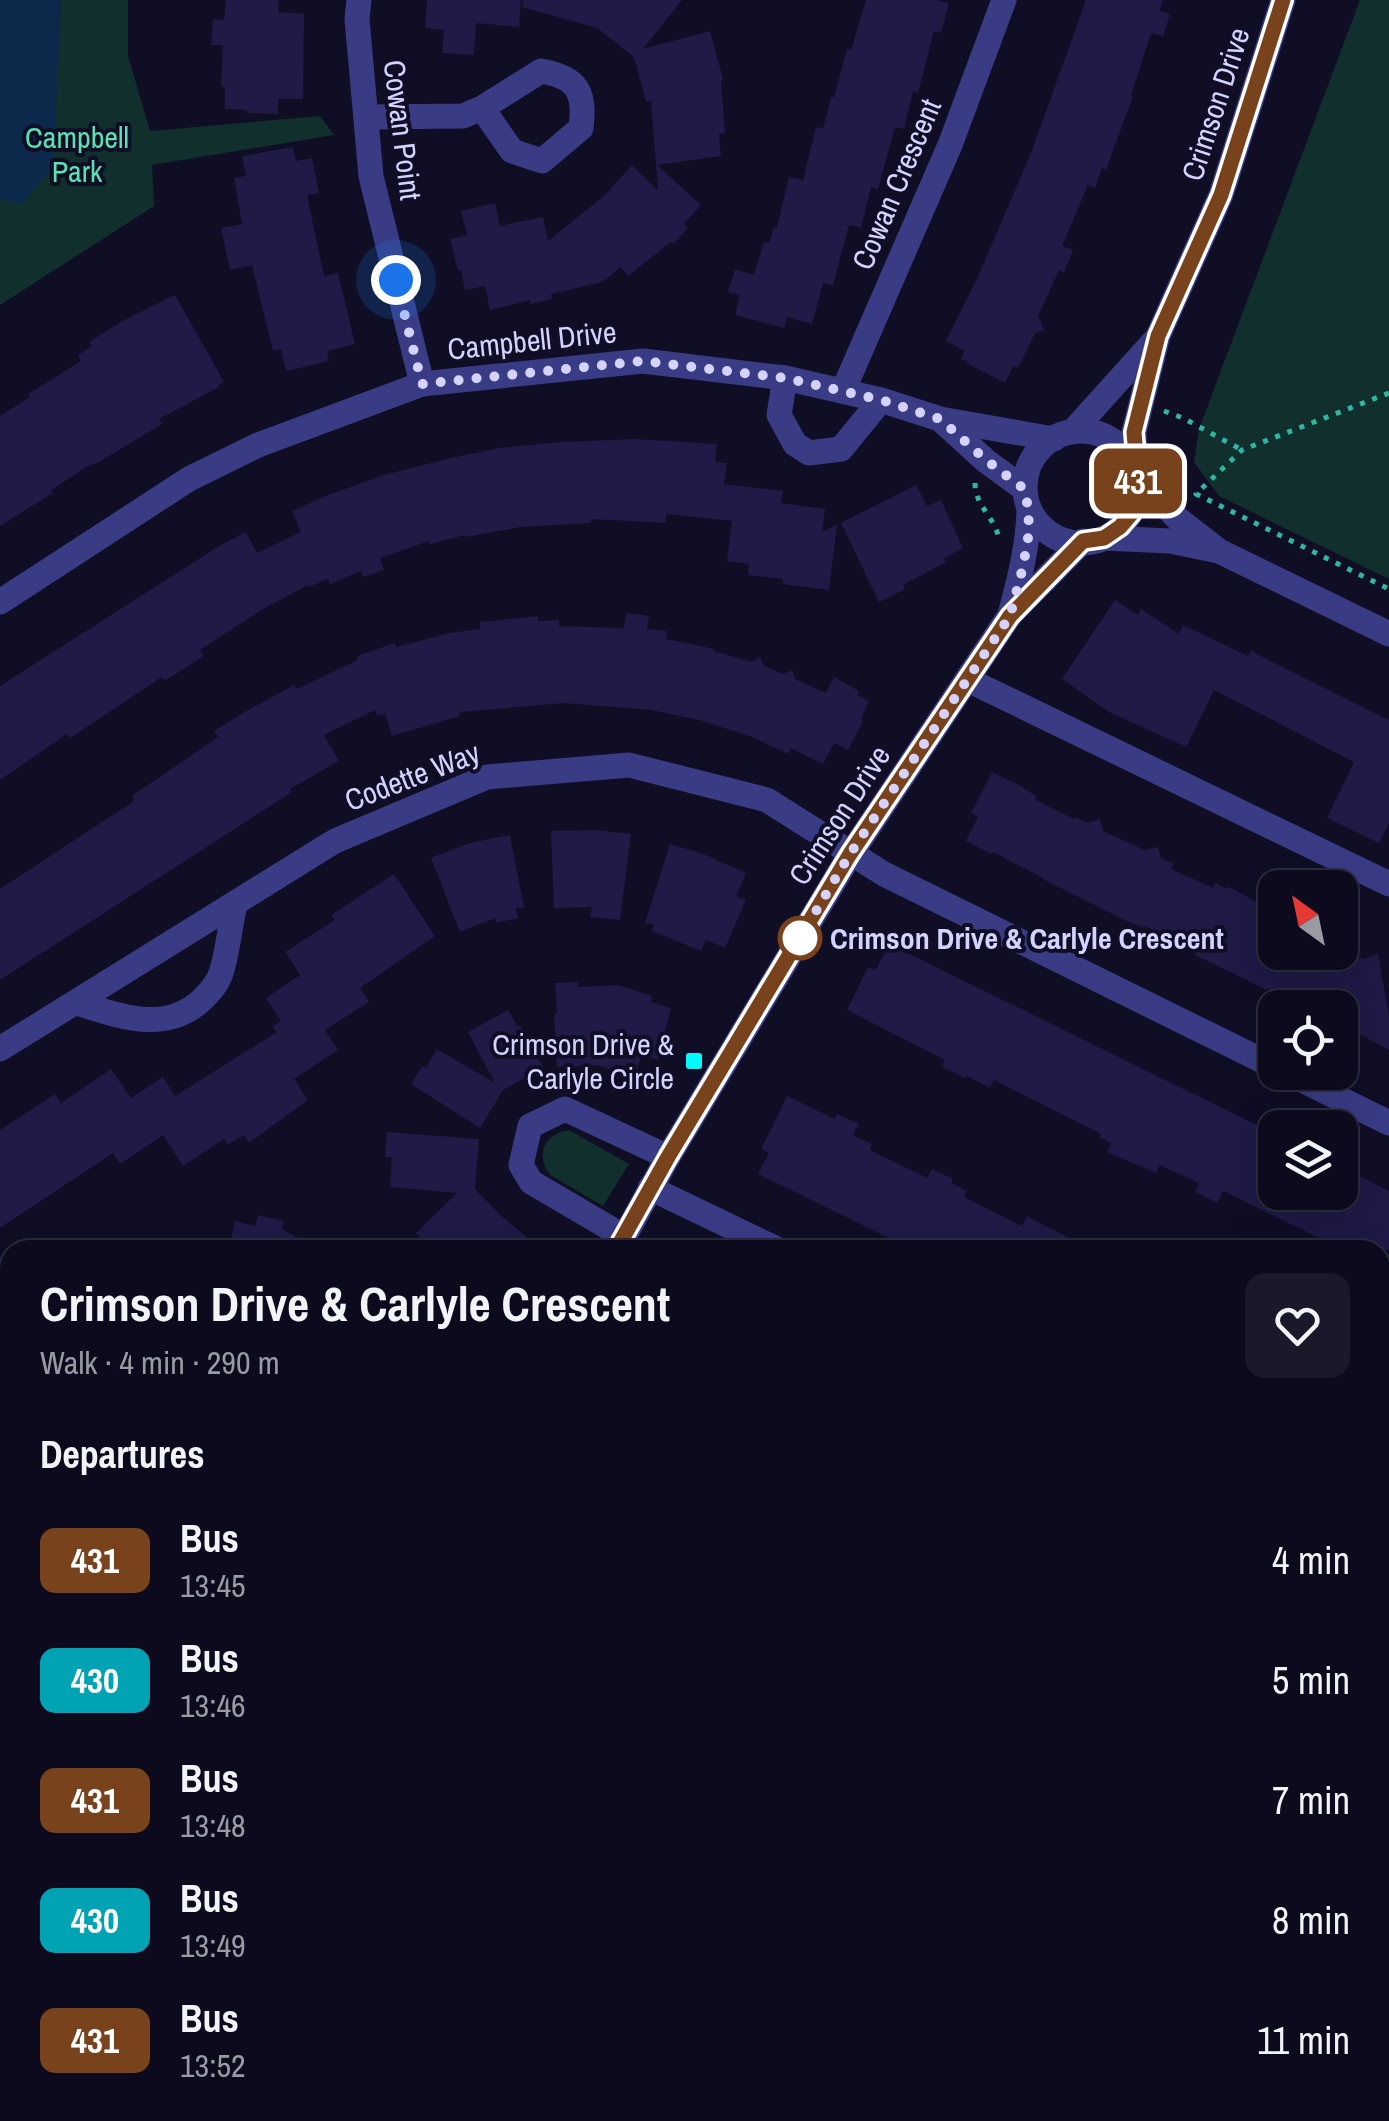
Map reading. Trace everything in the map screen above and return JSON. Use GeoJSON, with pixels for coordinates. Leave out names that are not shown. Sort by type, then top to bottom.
{"type":"FeatureCollection","features":[{"type":"Feature","properties":{"kind":"street","name":"Cowan Point"},"geometry":{"type":"LineString","coordinates":[[358,0],[371,176],[422,384]]}},
{"type":"Feature","properties":{"kind":"street","name":"Cowan Crescent"},"geometry":{"type":"LineString","coordinates":[[843,391],[950,145],[1004,0]]}},
{"type":"Feature","properties":{"kind":"street","name":"Crimson Drive"},"geometry":{"type":"LineString","coordinates":[[1136,474],[1134,432],[1158,336],[1221,195],[1283,0]]}},
{"type":"Feature","properties":{"kind":"street"},"geometry":{"type":"LineString","coordinates":[[368,118],[463,116],[482,108]]}},
{"type":"Feature","properties":{"kind":"street","name":"Crimson Drive"},"geometry":{"type":"LineString","coordinates":[[1063,436],[1158,336]]}},
{"type":"Feature","properties":{"kind":"street","name":"Campbell Drive"},"geometry":{"type":"LineString","coordinates":[[0,602],[189,479],[258,445],[422,384],[643,361],[785,378],[881,400],[940,419],[1063,436]]}},
{"type":"Feature","properties":{"kind":"street"},"geometry":{"type":"LineString","coordinates":[[785,378],[779,415],[795,444],[809,453],[841,448],[881,400]]}},
{"type":"Feature","properties":{"kind":"street","name":"Campbell Drive"},"geometry":{"type":"LineString","coordinates":[[940,419],[1026,499]]}},
{"type":"Feature","properties":{"kind":"street"},"geometry":{"type":"LineString","coordinates":[[1219,551],[1170,541],[1061,539],[1042,530],[1026,499],[1032,458],[1040,448],[1063,436],[1085,432],[1102,436],[1123,449],[1136,474],[1179,520],[1219,551],[1389,634]]}},
{"type":"Feature","properties":{"kind":"street"},"geometry":{"type":"LineString","coordinates":[[1093,539],[1120,527],[1132,513],[1136,474]]}},
{"type":"Feature","properties":{"kind":"street","name":"Crimson Drive"},"geometry":{"type":"LineString","coordinates":[[1010,616],[1028,538],[1026,499]]}},
{"type":"Feature","properties":{"kind":"street","name":"Crimson Drive"},"geometry":{"type":"LineString","coordinates":[[622,1240],[850,854],[1010,616],[1093,539]]}},
{"type":"Feature","properties":{"kind":"street"},"geometry":{"type":"LineString","coordinates":[[968,680],[1389,884]]}},
{"type":"Feature","properties":{"kind":"street","name":"Codette Way"},"geometry":{"type":"LineString","coordinates":[[0,1049],[334,842],[486,777],[629,765],[767,800],[901,883],[1258,1059]]}},
{"type":"Feature","properties":{"kind":"street"},"geometry":{"type":"LineString","coordinates":[[76,1003],[140,1020],[170,1019],[192,1008],[220,977],[236,904]]}},
{"type":"Feature","properties":{"kind":"street"},"geometry":{"type":"LineString","coordinates":[[1322,1090],[1389,1123]]}},
{"type":"Feature","properties":{"kind":"street","name":"Crimson Drive"},"geometry":{"type":"LineString","coordinates":[[616,1240],[531,1182],[522,1165],[530,1126],[565,1110],[668,1157]]}},
{"type":"Feature","properties":{"kind":"street"},"geometry":{"type":"LineString","coordinates":[[650,1188],[759,1240]]}},
{"type":"Feature","properties":{"kind":"path"},"geometry":{"type":"LineString","coordinates":[[1389,392],[1242,450],[1196,494],[1389,589]]}},
{"type":"Feature","properties":{"kind":"path"},"geometry":{"type":"LineString","coordinates":[[1158,408],[1242,450]]}},
{"type":"Feature","properties":{"kind":"path"},"geometry":{"type":"LineString","coordinates":[[980,474],[974,486],[976,495],[995,525],[998,543]]}},
{"type":"Feature","properties":{"kind":"green space","name":"Campbell Park"},"geometry":{"type":"Polygon","coordinates":[[[0,0],[128,0],[128,56],[150,131],[320,116],[334,135],[152,165],[154,206],[0,305],[0,0]]]}},
{"type":"Feature","properties":{"kind":"green space"},"geometry":{"type":"Polygon","coordinates":[[[1360,0],[1389,0],[1389,579],[1219,496],[1194,462],[1199,429],[1360,0]]]}},
{"type":"Feature","properties":{"kind":"green space"},"geometry":{"type":"Polygon","coordinates":[[[569,1130],[629,1164],[603,1206],[550,1175],[545,1167],[544,1146],[553,1136],[569,1130]]]}},
{"type":"Feature","properties":{"kind":"water"},"geometry":{"type":"Polygon","coordinates":[[[0,0],[61,0],[53,167],[21,204],[0,199],[0,0]]]}},
{"type":"Feature","properties":{"kind":"building"},"geometry":{"type":"Polygon","coordinates":[[[226,0],[279,0],[278,12],[304,14],[303,99],[278,99],[278,114],[225,109],[225,87],[221,87],[223,45],[211,45],[213,19],[224,20],[226,0]]]}},
{"type":"Feature","properties":{"kind":"building"},"geometry":{"type":"Polygon","coordinates":[[[427,0],[521,0],[519,27],[476,23],[474,55],[442,53],[444,30],[425,28],[427,0]]]}},
{"type":"Feature","properties":{"kind":"building"},"geometry":{"type":"Polygon","coordinates":[[[523,0],[682,0],[643,49],[710,31],[723,79],[725,133],[719,134],[721,156],[657,165],[701,205],[673,244],[628,276],[621,267],[602,282],[551,294],[552,299],[490,310],[485,286],[465,290],[461,270],[458,271],[450,239],[467,235],[461,211],[495,203],[500,226],[543,217],[548,241],[604,196],[632,165],[658,190],[651,101],[646,102],[634,57],[597,28],[522,7],[523,0]]]}},
{"type":"Feature","properties":{"kind":"building"},"geometry":{"type":"Polygon","coordinates":[[[866,0],[949,3],[941,33],[934,31],[904,129],[895,127],[878,189],[871,187],[861,228],[849,225],[833,285],[823,283],[812,324],[787,317],[784,328],[735,315],[740,295],[728,292],[735,269],[754,275],[764,242],[769,243],[774,227],[777,228],[789,177],[803,180],[816,127],[823,129],[866,0]]]}},
{"type":"Feature","properties":{"kind":"building"},"geometry":{"type":"Polygon","coordinates":[[[1086,0],[1163,0],[1159,11],[1170,14],[1163,36],[1151,33],[1106,170],[1102,168],[1095,188],[1088,185],[1062,246],[1073,250],[1038,316],[1044,330],[1035,333],[1018,368],[1013,366],[1005,383],[966,363],[961,359],[965,351],[946,341],[1031,153],[1086,0]]]}},
{"type":"Feature","properties":{"kind":"building"},"geometry":{"type":"Polygon","coordinates":[[[293,147],[296,161],[312,158],[319,193],[307,195],[324,276],[338,273],[355,344],[327,351],[329,361],[286,371],[281,349],[273,351],[252,265],[230,270],[221,228],[242,224],[234,178],[246,176],[242,156],[293,147]]]}},
{"type":"Feature","properties":{"kind":"building"},"geometry":{"type":"Polygon","coordinates":[[[175,295],[224,382],[159,419],[162,424],[93,463],[0,526],[0,416],[81,361],[78,355],[92,346],[89,342],[175,295]]]}},
{"type":"Feature","properties":{"kind":"building"},"geometry":{"type":"Polygon","coordinates":[[[635,439],[717,444],[715,462],[727,463],[724,484],[783,491],[781,503],[825,509],[822,532],[837,525],[829,590],[748,575],[749,564],[727,561],[732,521],[666,514],[666,523],[591,519],[591,523],[521,527],[430,544],[429,541],[380,558],[384,570],[363,577],[361,571],[330,584],[328,579],[308,585],[265,608],[200,650],[204,656],[164,680],[162,677],[70,738],[67,734],[0,780],[0,686],[219,546],[246,532],[257,553],[301,532],[292,511],[384,475],[499,448],[635,439]]]}},
{"type":"Feature","properties":{"kind":"building"},"geometry":{"type":"Polygon","coordinates":[[[916,485],[927,506],[941,500],[963,548],[903,585],[905,589],[879,602],[841,523],[916,485]]]}},
{"type":"Feature","properties":{"kind":"building"},"geometry":{"type":"Polygon","coordinates":[[[1115,600],[1138,615],[1141,609],[1179,634],[1183,625],[1248,656],[1251,651],[1389,720],[1389,823],[1379,843],[1327,818],[1354,762],[1214,690],[1186,747],[1109,712],[1062,679],[1115,600]]]}},
{"type":"Feature","properties":{"kind":"building"},"geometry":{"type":"Polygon","coordinates":[[[626,613],[649,616],[647,629],[667,631],[666,639],[715,649],[751,662],[760,657],[764,666],[783,674],[792,670],[795,679],[826,693],[834,677],[859,691],[857,695],[869,701],[848,750],[834,743],[823,764],[791,748],[788,754],[703,721],[651,710],[564,703],[459,712],[460,716],[392,736],[385,714],[377,716],[375,710],[324,735],[339,761],[290,789],[292,792],[0,980],[0,889],[134,801],[132,796],[218,737],[214,731],[248,710],[294,685],[297,689],[358,660],[357,656],[395,643],[396,647],[480,629],[480,622],[538,616],[538,621],[559,620],[559,626],[624,628],[626,613]]]}},
{"type":"Feature","properties":{"kind":"building"},"geometry":{"type":"Polygon","coordinates":[[[992,772],[1074,819],[1087,823],[1100,819],[1103,831],[1144,850],[1158,847],[1161,858],[1174,864],[1171,869],[1213,888],[1215,883],[1227,889],[1228,886],[1258,903],[1258,970],[1358,970],[1358,956],[1364,959],[1378,954],[1389,1015],[1389,1050],[1358,1034],[1358,990],[1267,990],[1145,926],[1129,922],[966,841],[978,817],[971,813],[992,772]]]}},
{"type":"Feature","properties":{"kind":"building"},"geometry":{"type":"Polygon","coordinates":[[[551,831],[631,834],[620,920],[590,917],[592,907],[554,908],[551,831]]]}},
{"type":"Feature","properties":{"kind":"building"},"geometry":{"type":"Polygon","coordinates":[[[510,835],[524,908],[516,908],[518,918],[496,923],[495,918],[460,932],[431,858],[470,843],[510,835]]]}},
{"type":"Feature","properties":{"kind":"building"},"geometry":{"type":"Polygon","coordinates":[[[670,844],[746,873],[736,896],[746,900],[725,948],[706,940],[701,951],[652,931],[654,924],[645,923],[670,844]]]}},
{"type":"Feature","properties":{"kind":"building"},"geometry":{"type":"Polygon","coordinates":[[[394,874],[435,936],[360,988],[369,1002],[325,1030],[338,1050],[294,1079],[308,1100],[249,1143],[244,1135],[228,1144],[224,1139],[183,1166],[163,1135],[120,1164],[113,1153],[0,1228],[0,1130],[55,1094],[61,1103],[111,1069],[131,1098],[163,1077],[175,1096],[277,1032],[272,1026],[281,1021],[266,998],[300,975],[285,952],[335,920],[331,915],[394,874]]]}},
{"type":"Feature","properties":{"kind":"building"},"geometry":{"type":"Polygon","coordinates":[[[889,944],[1258,1126],[1258,1208],[1223,1191],[1217,1203],[1195,1192],[1199,1183],[1160,1165],[1156,1173],[1107,1152],[1111,1143],[1101,1134],[994,1080],[990,1088],[942,1067],[945,1060],[847,1010],[868,967],[876,970],[889,944]]]}},
{"type":"Feature","properties":{"kind":"building"},"geometry":{"type":"Polygon","coordinates":[[[578,982],[578,987],[618,985],[652,996],[651,1002],[671,1008],[658,1060],[642,1054],[635,1077],[596,1065],[557,1067],[555,983],[578,982]]]}},
{"type":"Feature","properties":{"kind":"building"},"geometry":{"type":"Polygon","coordinates":[[[508,1010],[543,1068],[503,1090],[480,1128],[411,1084],[437,1049],[495,1083],[468,1032],[508,1010]]]}},
{"type":"Feature","properties":{"kind":"building"},"geometry":{"type":"Polygon","coordinates":[[[787,1096],[835,1119],[837,1114],[859,1124],[853,1135],[872,1144],[870,1150],[927,1178],[932,1169],[953,1179],[951,1183],[967,1191],[964,1197],[1022,1226],[1027,1216],[1073,1240],[893,1240],[758,1174],[769,1153],[761,1149],[787,1096]]]}},
{"type":"Feature","properties":{"kind":"building"},"geometry":{"type":"Polygon","coordinates":[[[387,1132],[479,1139],[475,1189],[530,1240],[423,1240],[416,1233],[457,1193],[390,1187],[392,1157],[385,1157],[387,1132]]]}},
{"type":"Feature","properties":{"kind":"building"},"geometry":{"type":"Polygon","coordinates":[[[1358,1175],[1389,1191],[1389,1240],[1323,1240],[1262,1210],[1358,1210],[1358,1175]]]}},
{"type":"Feature","properties":{"kind":"building"},"geometry":{"type":"Polygon","coordinates":[[[258,1215],[284,1221],[282,1229],[302,1240],[231,1240],[235,1221],[255,1226],[258,1215]]]}},
{"type":"Feature","properties":{"kind":"bus line","name":"431"},"geometry":{"type":"LineString","coordinates":[[621,1240],[850,854],[1010,616],[1083,541],[1104,538],[1132,513],[1138,482],[1134,432],[1158,336],[1221,195],[1283,0]]}},
{"type":"Feature","properties":{"kind":"place","name":"Crimson Drive & Carlyle Crescent"},"geometry":{"type":"Point","coordinates":[800,938]}},
{"type":"Feature","properties":{"kind":"place","name":"Crimson Drive & Carlyle Circle"},"geometry":{"type":"Point","coordinates":[694,1061]}},
{"type":"Feature","properties":{"kind":"route"},"geometry":{"type":"LineString","coordinates":[[396,280],[422,384],[643,361],[785,378],[881,400],[940,419],[1023,488],[1029,510],[1028,538],[1010,616],[850,854],[800,938]]}}]}
